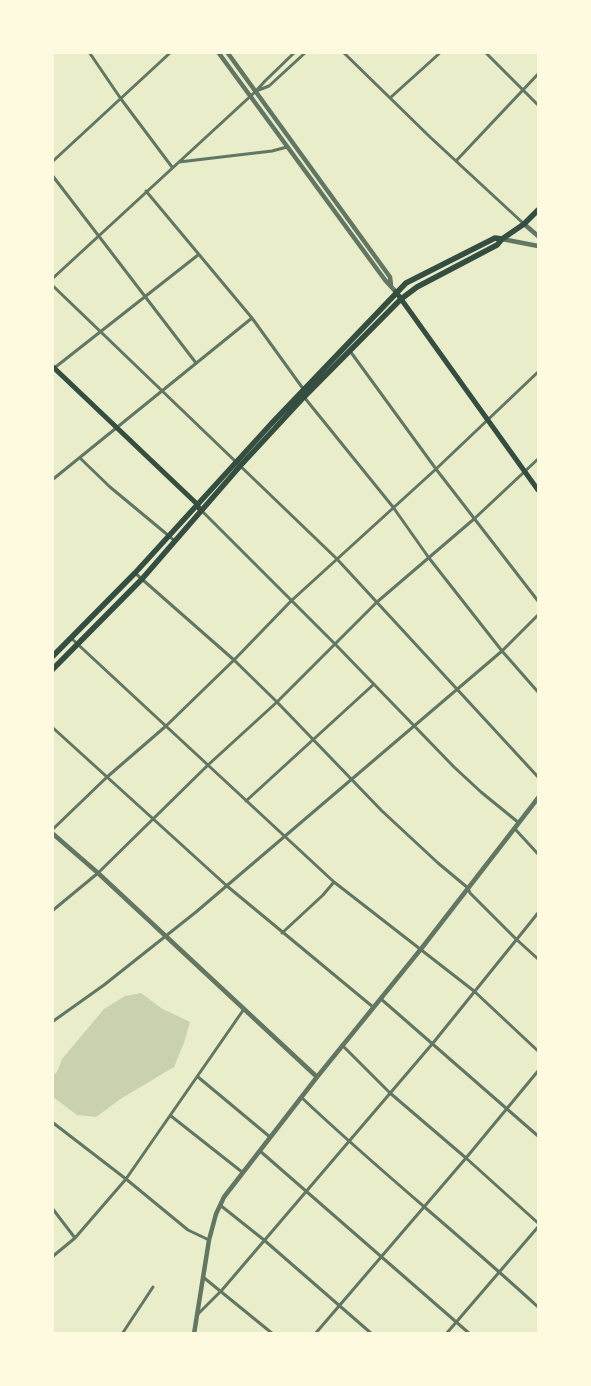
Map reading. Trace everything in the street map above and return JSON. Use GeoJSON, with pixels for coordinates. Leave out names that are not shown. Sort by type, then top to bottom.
{"type":"FeatureCollection","features":[{"type":"Feature","properties":{"kind":"main road"},"geometry":{"type":"LineString","coordinates":[[52,657],[135,573],[197,504],[401,299],[418,287],[497,245],[502,239],[524,224],[538,210]]}},
{"type":"Feature","properties":{"kind":"main road"},"geometry":{"type":"LineString","coordinates":[[52,670],[78,646],[142,579],[175,542],[239,463],[346,344],[396,292],[414,278],[495,238],[502,239]]}},
{"type":"Feature","properties":{"kind":"main road"},"geometry":{"type":"LineString","coordinates":[[396,292],[538,490]]}},
{"type":"Feature","properties":{"kind":"main road"},"geometry":{"type":"LineString","coordinates":[[53,368],[118,427],[197,504],[200,510]]}},
{"type":"Feature","properties":{"kind":"street"},"geometry":{"type":"LineString","coordinates":[[89,52],[121,99],[172,167]]}},
{"type":"Feature","properties":{"kind":"street"},"geometry":{"type":"LineString","coordinates":[[52,162],[171,52]]}},
{"type":"Feature","properties":{"kind":"street"},"geometry":{"type":"LineString","coordinates":[[218,52],[385,280],[396,292]]}},
{"type":"Feature","properties":{"kind":"street"},"geometry":{"type":"LineString","coordinates":[[227,52],[390,277],[391,285]]}},
{"type":"Feature","properties":{"kind":"street"},"geometry":{"type":"LineString","coordinates":[[52,279],[255,92],[295,52]]}},
{"type":"Feature","properties":{"kind":"street"},"geometry":{"type":"LineString","coordinates":[[255,92],[269,86],[306,52]]}},
{"type":"Feature","properties":{"kind":"street"},"geometry":{"type":"LineString","coordinates":[[343,52],[456,161],[538,236]]}},
{"type":"Feature","properties":{"kind":"street"},"geometry":{"type":"LineString","coordinates":[[390,98],[441,52]]}},
{"type":"Feature","properties":{"kind":"street"},"geometry":{"type":"LineString","coordinates":[[485,52],[538,105]]}},
{"type":"Feature","properties":{"kind":"street"},"geometry":{"type":"LineString","coordinates":[[456,161],[538,74]]}},
{"type":"Feature","properties":{"kind":"street"},"geometry":{"type":"LineString","coordinates":[[178,162],[287,147]]}},
{"type":"Feature","properties":{"kind":"street"},"geometry":{"type":"LineString","coordinates":[[52,175],[196,363]]}},
{"type":"Feature","properties":{"kind":"street"},"geometry":{"type":"LineString","coordinates":[[146,191],[252,318],[304,390],[304,397],[393,507],[429,558],[502,651],[538,692]]}},
{"type":"Feature","properties":{"kind":"street"},"geometry":{"type":"LineString","coordinates":[[502,239],[538,246]]}},
{"type":"Feature","properties":{"kind":"street"},"geometry":{"type":"LineString","coordinates":[[53,368],[198,255]]}},
{"type":"Feature","properties":{"kind":"street"},"geometry":{"type":"LineString","coordinates":[[52,285],[337,559],[538,777]]}},
{"type":"Feature","properties":{"kind":"street"},"geometry":{"type":"LineString","coordinates":[[52,480],[252,318]]}},
{"type":"Feature","properties":{"kind":"street"},"geometry":{"type":"LineString","coordinates":[[346,344],[436,469],[538,601]]}},
{"type":"Feature","properties":{"kind":"street"},"geometry":{"type":"LineString","coordinates":[[317,1077],[52,831],[107,777],[166,726],[291,601],[436,469],[538,372]]}},
{"type":"Feature","properties":{"kind":"street"},"geometry":{"type":"LineString","coordinates":[[80,458],[110,487],[175,542]]}},
{"type":"Feature","properties":{"kind":"street"},"geometry":{"type":"LineString","coordinates":[[52,911],[98,872],[208,765],[277,702],[377,602],[474,519],[538,459]]}},
{"type":"Feature","properties":{"kind":"street"},"geometry":{"type":"LineString","coordinates":[[200,510],[474,786],[520,824]]}},
{"type":"Feature","properties":{"kind":"street"},"geometry":{"type":"LineString","coordinates":[[135,573],[234,660],[407,834],[468,888],[470,893],[538,959]]}},
{"type":"Feature","properties":{"kind":"street"},"geometry":{"type":"LineString","coordinates":[[52,1022],[104,985],[227,886],[502,651],[538,615]]}},
{"type":"Feature","properties":{"kind":"street"},"geometry":{"type":"LineString","coordinates":[[71,638],[334,882],[474,991],[538,1051]]}},
{"type":"Feature","properties":{"kind":"street"},"geometry":{"type":"LineString","coordinates":[[246,801],[374,684]]}},
{"type":"Feature","properties":{"kind":"street"},"geometry":{"type":"LineString","coordinates":[[52,727],[152,820],[227,886],[373,1007]]}},
{"type":"Feature","properties":{"kind":"street"},"geometry":{"type":"LineString","coordinates":[[194,1334],[209,1240],[220,1205],[242,1172],[520,824],[538,798]]}},
{"type":"Feature","properties":{"kind":"street"},"geometry":{"type":"LineString","coordinates":[[515,829],[537,851]]}},
{"type":"Feature","properties":{"kind":"street"},"geometry":{"type":"LineString","coordinates":[[282,933],[323,895],[334,882]]}},
{"type":"Feature","properties":{"kind":"street"},"geometry":{"type":"LineString","coordinates":[[196,1316],[222,1290],[390,1094],[538,913]]}},
{"type":"Feature","properties":{"kind":"street"},"geometry":{"type":"LineString","coordinates":[[381,999],[538,1136]]}},
{"type":"Feature","properties":{"kind":"street"},"geometry":{"type":"LineString","coordinates":[[52,1256],[76,1238],[126,1179],[244,1009]]}},
{"type":"Feature","properties":{"kind":"street"},"geometry":{"type":"LineString","coordinates":[[342,1045],[390,1094],[466,1158],[538,1225],[446,1334]]}},
{"type":"Feature","properties":{"kind":"street"},"geometry":{"type":"LineString","coordinates":[[315,1334],[508,1109],[538,1070]]}},
{"type":"Feature","properties":{"kind":"street"},"geometry":{"type":"LineString","coordinates":[[198,1077],[271,1138]]}},
{"type":"Feature","properties":{"kind":"street"},"geometry":{"type":"LineString","coordinates":[[301,1098],[538,1307]]}},
{"type":"Feature","properties":{"kind":"street"},"geometry":{"type":"LineString","coordinates":[[171,1116],[242,1172]]}},
{"type":"Feature","properties":{"kind":"street"},"geometry":{"type":"LineString","coordinates":[[52,1122],[188,1230],[209,1240]]}},
{"type":"Feature","properties":{"kind":"street"},"geometry":{"type":"LineString","coordinates":[[260,1151],[470,1334]]}},
{"type":"Feature","properties":{"kind":"street"},"geometry":{"type":"LineString","coordinates":[[220,1205],[264,1240],[372,1334]]}},
{"type":"Feature","properties":{"kind":"street"},"geometry":{"type":"LineString","coordinates":[[52,1208],[76,1238]]}},
{"type":"Feature","properties":{"kind":"street"},"geometry":{"type":"LineString","coordinates":[[203,1277],[222,1290],[273,1334]]}},
{"type":"Feature","properties":{"kind":"street"},"geometry":{"type":"LineString","coordinates":[[122,1334],[153,1287]]}},
{"type":"Feature","properties":{"kind":"green space"},"geometry":{"type":"Polygon","coordinates":[[[141,993],[161,1008],[190,1022],[174,1067],[122,1098],[96,1117],[77,1115],[53,1097],[53,1075],[57,1072],[62,1059],[104,1009],[125,996],[141,993]]]}}]}
